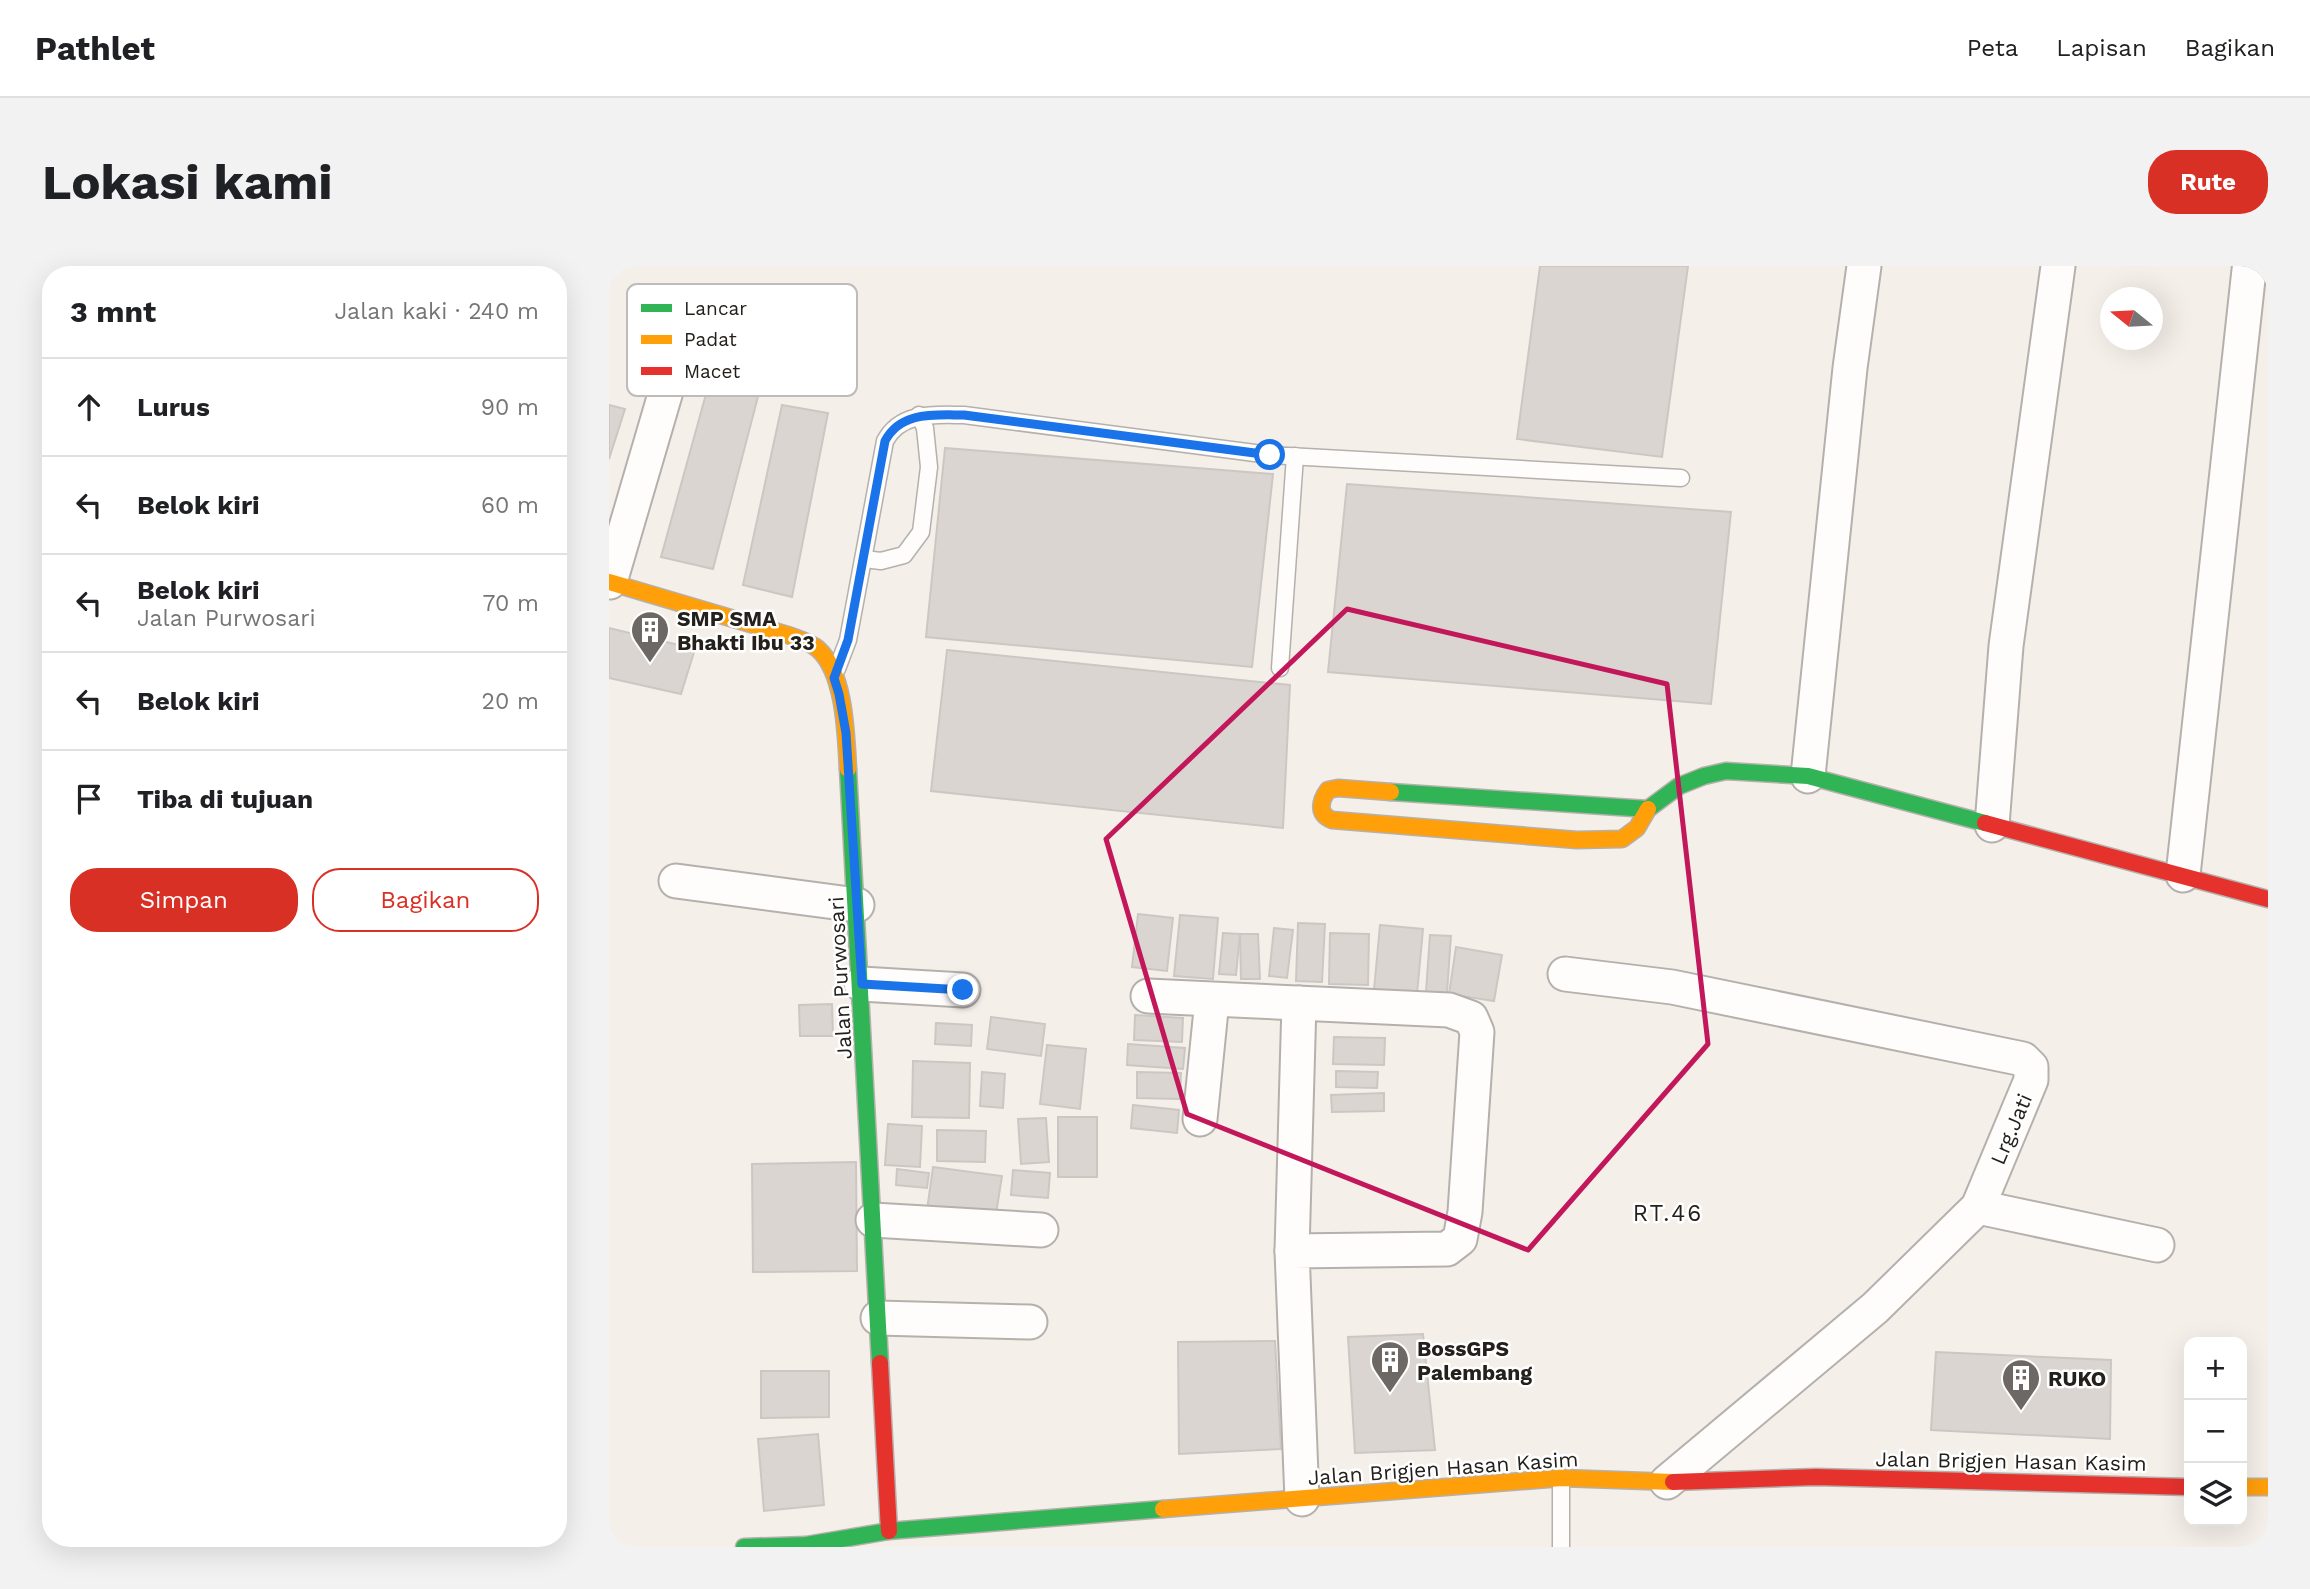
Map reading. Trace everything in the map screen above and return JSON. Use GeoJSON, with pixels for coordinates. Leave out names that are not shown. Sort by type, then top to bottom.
{"type":"FeatureCollection","features":[{"type":"Feature","properties":{"kind":"street"},"geometry":{"type":"LineString","coordinates":[[1808,776],[1850,368],[1864,266]]}},
{"type":"Feature","properties":{"kind":"street"},"geometry":{"type":"LineString","coordinates":[[1992,825],[2006,646],[2058,266]]}},
{"type":"Feature","properties":{"kind":"street"},"geometry":{"type":"LineString","coordinates":[[2183,875],[2252,272]]}},
{"type":"Feature","properties":{"kind":"street"},"geometry":{"type":"LineString","coordinates":[[610,582],[665,396]]}},
{"type":"Feature","properties":{"kind":"street","name":"Jalan Purwosari"},"geometry":{"type":"LineString","coordinates":[[610,582],[789,635],[815,646],[827,658],[839,694],[846,733],[862,984],[889,1531]]}},
{"type":"Feature","properties":{"kind":"street"},"geometry":{"type":"LineString","coordinates":[[1648,809],[1338,788],[1328,790],[1320,806],[1321,813],[1332,820],[1577,840],[1622,839],[1637,828],[1648,809],[1679,786],[1704,776],[1726,771],[1808,776],[2268,899]]}},
{"type":"Feature","properties":{"kind":"street"},"geometry":{"type":"LineString","coordinates":[[1503,834],[1506,799]]}},
{"type":"Feature","properties":{"kind":"street"},"geometry":{"type":"LineString","coordinates":[[676,881],[857,905]]}},
{"type":"Feature","properties":{"kind":"street","name":"Lrg.Jati"},"geometry":{"type":"LineString","coordinates":[[1565,974],[1672,987],[2023,1059],[2031,1067],[2031,1080],[1978,1207],[1875,1307],[1667,1482]]}},
{"type":"Feature","properties":{"kind":"street"},"geometry":{"type":"LineString","coordinates":[[862,984],[963,990]]}},
{"type":"Feature","properties":{"kind":"street"},"geometry":{"type":"LineString","coordinates":[[1148,996],[1449,1010],[1471,1018],[1477,1032],[1465,1212],[1460,1239],[1447,1249],[1292,1251]]}},
{"type":"Feature","properties":{"kind":"street"},"geometry":{"type":"LineString","coordinates":[[1200,1119],[1202,999]]}},
{"type":"Feature","properties":{"kind":"street"},"geometry":{"type":"LineString","coordinates":[[1299,1003],[1292,1251],[1302,1499]]}},
{"type":"Feature","properties":{"kind":"street"},"geometry":{"type":"LineString","coordinates":[[1978,1207],[2157,1245]]}},
{"type":"Feature","properties":{"kind":"street"},"geometry":{"type":"LineString","coordinates":[[873,1220],[1041,1230]]}},
{"type":"Feature","properties":{"kind":"street"},"geometry":{"type":"LineString","coordinates":[[878,1318],[1030,1322]]}},
{"type":"Feature","properties":{"kind":"street","name":"Jalan Brigjen Hasan Kasim"},"geometry":{"type":"LineString","coordinates":[[744,1547],[806,1546],[889,1531],[967,1536],[1302,1499],[1561,1478],[1667,1482],[1816,1477],[2184,1487]]}},
{"type":"Feature","properties":{"kind":"street"},"geometry":{"type":"LineString","coordinates":[[2247,1487],[2268,1487]]}},
{"type":"Feature","properties":{"kind":"lane"},"geometry":{"type":"LineString","coordinates":[[864,559],[881,561],[904,555],[921,532],[929,467],[925,428],[919,415]]}},
{"type":"Feature","properties":{"kind":"lane"},"geometry":{"type":"LineString","coordinates":[[834,678],[848,640],[885,441],[891,430],[919,415],[964,415],[1295,456],[1681,478]]}},
{"type":"Feature","properties":{"kind":"lane"},"geometry":{"type":"LineString","coordinates":[[1280,668],[1295,456]]}},
{"type":"Feature","properties":{"kind":"lane"},"geometry":{"type":"LineString","coordinates":[[1561,1478],[1561,1547]]}},
{"type":"Feature","properties":{"kind":"highlighted area"},"geometry":{"type":"Polygon","coordinates":[[[1347,609],[1667,684],[1708,1044],[1528,1250],[1187,1114],[1106,839],[1347,609]]]}},
{"type":"Feature","properties":{"kind":"building"},"geometry":{"type":"Polygon","coordinates":[[[1540,266],[1688,266],[1662,457],[1517,439],[1540,266]]]}},
{"type":"Feature","properties":{"kind":"building"},"geometry":{"type":"Polygon","coordinates":[[[705,396],[758,396],[713,569],[661,557],[705,396]]]}},
{"type":"Feature","properties":{"kind":"building"},"geometry":{"type":"Polygon","coordinates":[[[609,405],[625,409],[609,459],[609,405]]]}},
{"type":"Feature","properties":{"kind":"building"},"geometry":{"type":"Polygon","coordinates":[[[782,405],[828,413],[792,597],[743,585],[782,405]]]}},
{"type":"Feature","properties":{"kind":"building"},"geometry":{"type":"Polygon","coordinates":[[[945,448],[1273,474],[1252,667],[926,637],[945,448]]]}},
{"type":"Feature","properties":{"kind":"building"},"geometry":{"type":"Polygon","coordinates":[[[1347,484],[1731,512],[1711,704],[1328,672],[1347,484]]]}},
{"type":"Feature","properties":{"kind":"building","name":"SMP SMA Bhakti Ibu 33"},"geometry":{"type":"Polygon","coordinates":[[[609,628],[695,649],[681,694],[609,678],[609,628]]]}},
{"type":"Feature","properties":{"kind":"building"},"geometry":{"type":"Polygon","coordinates":[[[947,650],[1290,685],[1283,828],[931,791],[947,650]]]}},
{"type":"Feature","properties":{"kind":"building"},"geometry":{"type":"Polygon","coordinates":[[[1138,914],[1173,918],[1167,971],[1132,967],[1138,914]]]}},
{"type":"Feature","properties":{"kind":"building"},"geometry":{"type":"Polygon","coordinates":[[[1180,915],[1218,918],[1213,979],[1174,976],[1180,915]]]}},
{"type":"Feature","properties":{"kind":"building"},"geometry":{"type":"Polygon","coordinates":[[[1298,923],[1325,924],[1322,982],[1296,981],[1298,923]]]}},
{"type":"Feature","properties":{"kind":"building"},"geometry":{"type":"Polygon","coordinates":[[[1380,925],[1423,929],[1417,994],[1374,990],[1380,925]]]}},
{"type":"Feature","properties":{"kind":"building"},"geometry":{"type":"Polygon","coordinates":[[[1274,928],[1293,930],[1287,978],[1269,976],[1274,928]]]}},
{"type":"Feature","properties":{"kind":"building"},"geometry":{"type":"Polygon","coordinates":[[[1223,933],[1240,934],[1236,975],[1219,974],[1223,933]]]}},
{"type":"Feature","properties":{"kind":"building"},"geometry":{"type":"Polygon","coordinates":[[[1330,933],[1369,934],[1368,985],[1329,984],[1330,933]]]}},
{"type":"Feature","properties":{"kind":"building"},"geometry":{"type":"Polygon","coordinates":[[[1240,934],[1258,934],[1260,979],[1241,979],[1240,934]]]}},
{"type":"Feature","properties":{"kind":"building"},"geometry":{"type":"Polygon","coordinates":[[[1430,935],[1451,936],[1447,993],[1426,992],[1430,935]]]}},
{"type":"Feature","properties":{"kind":"building"},"geometry":{"type":"Polygon","coordinates":[[[1456,947],[1502,955],[1494,1001],[1449,994],[1456,947]]]}},
{"type":"Feature","properties":{"kind":"building"},"geometry":{"type":"Polygon","coordinates":[[[832,1004],[833,1036],[800,1036],[799,1005],[832,1004]]]}},
{"type":"Feature","properties":{"kind":"building"},"geometry":{"type":"Polygon","coordinates":[[[1135,1015],[1183,1018],[1182,1042],[1134,1040],[1135,1015]]]}},
{"type":"Feature","properties":{"kind":"building"},"geometry":{"type":"Polygon","coordinates":[[[991,1017],[1045,1024],[1041,1056],[987,1049],[991,1017]]]}},
{"type":"Feature","properties":{"kind":"building"},"geometry":{"type":"Polygon","coordinates":[[[936,1023],[972,1025],[971,1046],[935,1044],[936,1023]]]}},
{"type":"Feature","properties":{"kind":"building"},"geometry":{"type":"Polygon","coordinates":[[[1334,1037],[1385,1038],[1384,1065],[1333,1064],[1334,1037]]]}},
{"type":"Feature","properties":{"kind":"building"},"geometry":{"type":"Polygon","coordinates":[[[1128,1044],[1185,1048],[1183,1069],[1127,1065],[1128,1044]]]}},
{"type":"Feature","properties":{"kind":"building"},"geometry":{"type":"Polygon","coordinates":[[[1047,1045],[1086,1049],[1080,1109],[1040,1104],[1047,1045]]]}},
{"type":"Feature","properties":{"kind":"building"},"geometry":{"type":"Polygon","coordinates":[[[913,1061],[970,1063],[969,1118],[912,1117],[913,1061]]]}},
{"type":"Feature","properties":{"kind":"building"},"geometry":{"type":"Polygon","coordinates":[[[1336,1071],[1378,1072],[1377,1088],[1336,1087],[1336,1071]]]}},
{"type":"Feature","properties":{"kind":"building"},"geometry":{"type":"Polygon","coordinates":[[[982,1072],[1005,1074],[1003,1108],[980,1106],[982,1072]]]}},
{"type":"Feature","properties":{"kind":"building"},"geometry":{"type":"Polygon","coordinates":[[[1137,1072],[1181,1073],[1180,1099],[1137,1098],[1137,1072]]]}},
{"type":"Feature","properties":{"kind":"building"},"geometry":{"type":"Polygon","coordinates":[[[1384,1093],[1384,1111],[1332,1112],[1331,1095],[1384,1093]]]}},
{"type":"Feature","properties":{"kind":"building"},"geometry":{"type":"Polygon","coordinates":[[[1133,1105],[1179,1110],[1177,1133],[1131,1128],[1133,1105]]]}},
{"type":"Feature","properties":{"kind":"building"},"geometry":{"type":"Polygon","coordinates":[[[1058,1117],[1097,1117],[1097,1177],[1058,1177],[1058,1117]]]}},
{"type":"Feature","properties":{"kind":"building"},"geometry":{"type":"Polygon","coordinates":[[[1046,1118],[1049,1162],[1021,1164],[1018,1119],[1046,1118]]]}},
{"type":"Feature","properties":{"kind":"building"},"geometry":{"type":"Polygon","coordinates":[[[888,1124],[922,1126],[920,1167],[885,1165],[888,1124]]]}},
{"type":"Feature","properties":{"kind":"building"},"geometry":{"type":"Polygon","coordinates":[[[937,1130],[986,1131],[985,1162],[937,1161],[937,1130]]]}},
{"type":"Feature","properties":{"kind":"building"},"geometry":{"type":"Polygon","coordinates":[[[856,1162],[857,1271],[753,1272],[752,1164],[856,1162]]]}},
{"type":"Feature","properties":{"kind":"building"},"geometry":{"type":"Polygon","coordinates":[[[933,1167],[1002,1176],[995,1220],[927,1210],[933,1167]]]}},
{"type":"Feature","properties":{"kind":"building"},"geometry":{"type":"Polygon","coordinates":[[[897,1169],[929,1173],[927,1188],[896,1185],[897,1169]]]}},
{"type":"Feature","properties":{"kind":"building"},"geometry":{"type":"Polygon","coordinates":[[[1013,1170],[1050,1173],[1048,1198],[1011,1195],[1013,1170]]]}},
{"type":"Feature","properties":{"kind":"building","name":"BossGPS Palembang"},"geometry":{"type":"Polygon","coordinates":[[[1423,1334],[1435,1450],[1355,1453],[1348,1337],[1423,1334]]]}},
{"type":"Feature","properties":{"kind":"building"},"geometry":{"type":"Polygon","coordinates":[[[1275,1341],[1281,1449],[1179,1454],[1178,1342],[1275,1341]]]}},
{"type":"Feature","properties":{"kind":"building","name":"RUKO"},"geometry":{"type":"Polygon","coordinates":[[[1936,1352],[2111,1360],[2110,1439],[1931,1430],[1936,1352]]]}},
{"type":"Feature","properties":{"kind":"building"},"geometry":{"type":"Polygon","coordinates":[[[761,1371],[829,1371],[829,1417],[761,1418],[761,1371]]]}},
{"type":"Feature","properties":{"kind":"building"},"geometry":{"type":"Polygon","coordinates":[[[818,1434],[824,1505],[764,1511],[758,1439],[818,1434]]]}},
{"type":"Feature","properties":{"kind":"traffic: fast"},"geometry":{"type":"LineString","coordinates":[[848,769],[880,1363]]}},
{"type":"Feature","properties":{"kind":"traffic: fast"},"geometry":{"type":"LineString","coordinates":[[1391,792],[1648,809],[1679,786],[1726,771],[1808,776],[1985,823]]}},
{"type":"Feature","properties":{"kind":"traffic: fast"},"geometry":{"type":"LineString","coordinates":[[744,1547],[806,1545],[889,1531],[1163,1509]]}},
{"type":"Feature","properties":{"kind":"traffic: slow"},"geometry":{"type":"LineString","coordinates":[[609,582],[788,635],[818,649],[834,673],[839,689],[845,722],[848,769]]}},
{"type":"Feature","properties":{"kind":"traffic: slow"},"geometry":{"type":"LineString","coordinates":[[1391,792],[1338,788],[1328,790],[1321,807],[1324,814],[1332,820],[1577,840],[1622,839],[1637,828],[1648,809]]}},
{"type":"Feature","properties":{"kind":"traffic: slow"},"geometry":{"type":"LineString","coordinates":[[1163,1509],[1561,1478],[1673,1482]]}},
{"type":"Feature","properties":{"kind":"traffic: slow"},"geometry":{"type":"LineString","coordinates":[[2247,1487],[2268,1487]]}},
{"type":"Feature","properties":{"kind":"traffic: jam"},"geometry":{"type":"LineString","coordinates":[[1985,823],[2268,899]]}},
{"type":"Feature","properties":{"kind":"traffic: jam"},"geometry":{"type":"LineString","coordinates":[[880,1363],[889,1531]]}},
{"type":"Feature","properties":{"kind":"traffic: jam"},"geometry":{"type":"LineString","coordinates":[[1673,1482],[1816,1477],[2184,1487]]}},
{"type":"Feature","properties":{"kind":"place","name":"SMP SMA Bhakti Ibu 33"},"geometry":{"type":"Point","coordinates":[650,664]}},
{"type":"Feature","properties":{"kind":"place","name":"BossGPS Palembang"},"geometry":{"type":"Point","coordinates":[1390,1394]}},
{"type":"Feature","properties":{"kind":"place","name":"RUKO"},"geometry":{"type":"Point","coordinates":[2021,1412]}},
{"type":"Feature","properties":{"kind":"district","name":"RT.46"},"geometry":{"type":"Point","coordinates":[1668,1213]}},
{"type":"Feature","properties":{"kind":"route"},"geometry":{"type":"LineString","coordinates":[[963,990],[862,984],[846,733],[834,678],[848,640],[885,441],[891,430],[919,415],[964,415],[1270,455]]}}]}
